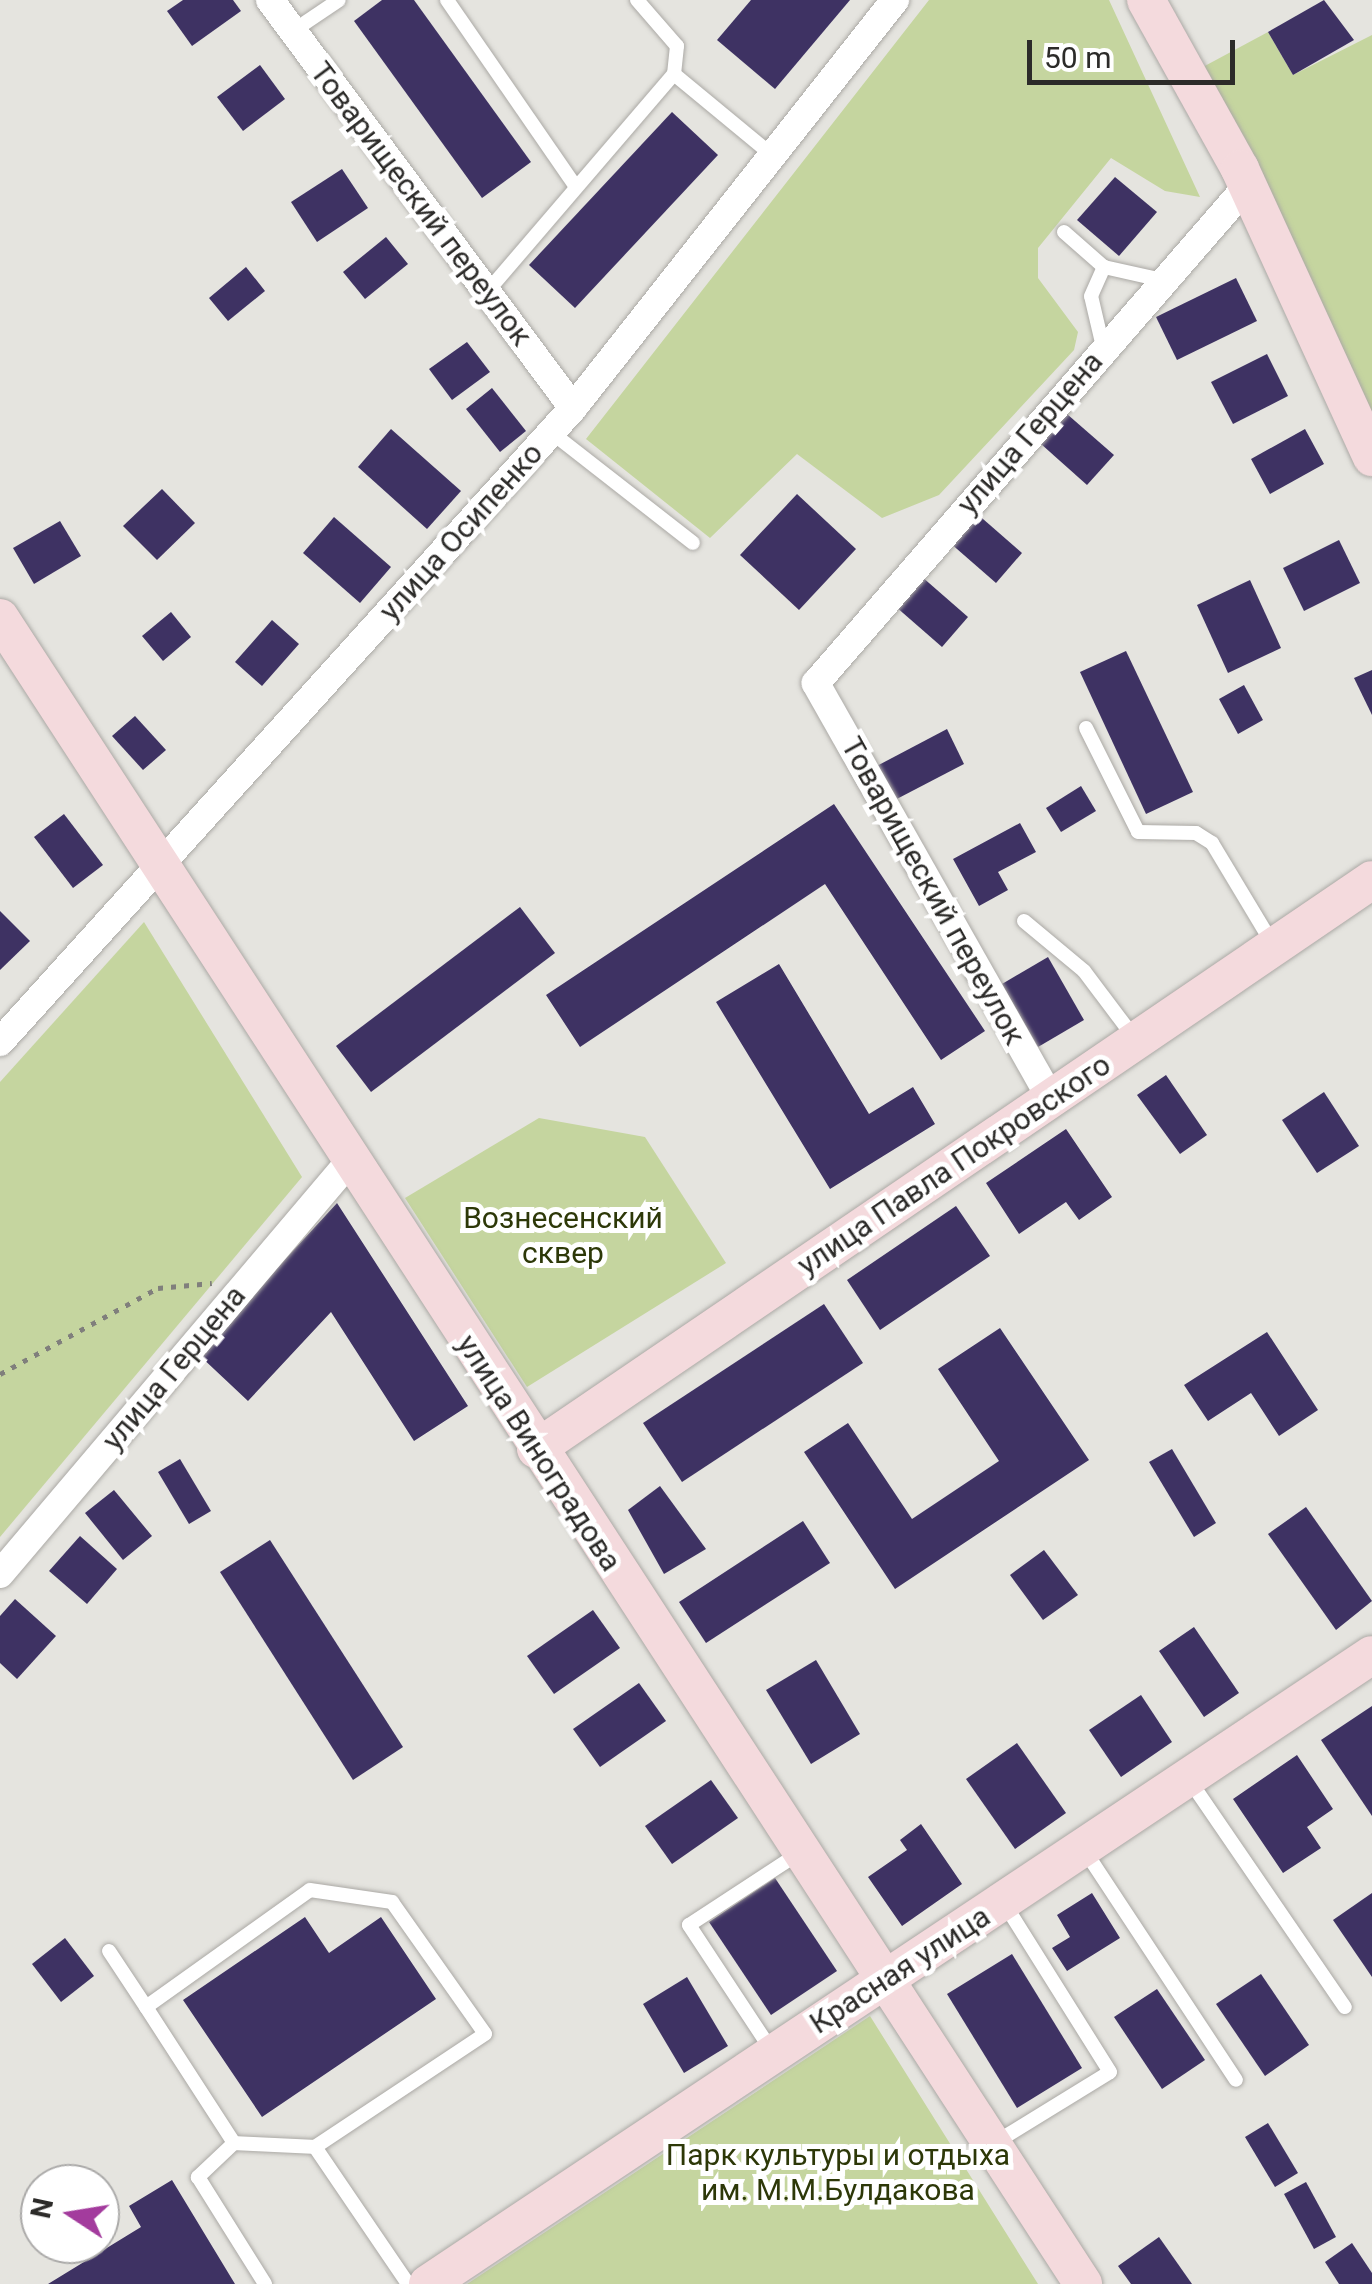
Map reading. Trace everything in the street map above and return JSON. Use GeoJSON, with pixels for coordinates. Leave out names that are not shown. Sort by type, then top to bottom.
{"type":"FeatureCollection","features":[{"type":"Feature","properties":{"kind":"street","name":"Товарищеский переулок"},"geometry":{"type":"LineString","coordinates":[[270,0],[573,408]]}},
{"type":"Feature","properties":{"kind":"street","name":"улица Осипенко"},"geometry":{"type":"LineString","coordinates":[[0,1042],[573,408],[895,0]]}},
{"type":"Feature","properties":{"kind":"street"},"geometry":{"type":"LineString","coordinates":[[1146,0],[1248,185],[1372,458]]}},
{"type":"Feature","properties":{"kind":"street","name":"улица Герцена"},"geometry":{"type":"LineString","coordinates":[[816,683],[1248,185]]}},
{"type":"Feature","properties":{"kind":"street","name":"улица Виноградова"},"geometry":{"type":"LineString","coordinates":[[0,618],[158,869],[1083,2284]]}},
{"type":"Feature","properties":{"kind":"street","name":"Товарищеский переулок"},"geometry":{"type":"LineString","coordinates":[[816,683],[1051,1099]]}},
{"type":"Feature","properties":{"kind":"street","name":"улица Павла Покровского"},"geometry":{"type":"LineString","coordinates":[[536,1449],[1372,880]]}},
{"type":"Feature","properties":{"kind":"street","name":"улица Герцена"},"geometry":{"type":"LineString","coordinates":[[0,1574],[349,1162]]}},
{"type":"Feature","properties":{"kind":"street","name":"Красная улица"},"geometry":{"type":"LineString","coordinates":[[428,2284],[1372,1655]]}},
{"type":"Feature","properties":{"kind":"lane"},"geometry":{"type":"LineString","coordinates":[[293,31],[340,0]]}},
{"type":"Feature","properties":{"kind":"lane"},"geometry":{"type":"LineString","coordinates":[[447,0],[576,188]]}},
{"type":"Feature","properties":{"kind":"lane"},"geometry":{"type":"LineString","coordinates":[[486,292],[674,74],[677,46],[636,0]]}},
{"type":"Feature","properties":{"kind":"lane"},"geometry":{"type":"LineString","coordinates":[[674,74],[772,155]]}},
{"type":"Feature","properties":{"kind":"lane"},"geometry":{"type":"LineString","coordinates":[[1064,232],[1104,267],[1162,280]]}},
{"type":"Feature","properties":{"kind":"lane"},"geometry":{"type":"LineString","coordinates":[[1104,267],[1090,296],[1104,347]]}},
{"type":"Feature","properties":{"kind":"lane"},"geometry":{"type":"LineString","coordinates":[[551,432],[693,543]]}},
{"type":"Feature","properties":{"kind":"lane"},"geometry":{"type":"LineString","coordinates":[[1086,728],[1138,832],[1196,833],[1212,843],[1275,946]]}},
{"type":"Feature","properties":{"kind":"lane"},"geometry":{"type":"LineString","coordinates":[[1024,921],[1075,960],[1136,1041]]}},
{"type":"Feature","properties":{"kind":"lane"},"geometry":{"type":"LineString","coordinates":[[1189,1779],[1345,2007]]}},
{"type":"Feature","properties":{"kind":"lane"},"geometry":{"type":"LineString","coordinates":[[1082,1848],[1236,2080]]}},
{"type":"Feature","properties":{"kind":"lane"},"geometry":{"type":"LineString","coordinates":[[773,2052],[688,1925],[802,1851]]}},
{"type":"Feature","properties":{"kind":"lane"},"geometry":{"type":"LineString","coordinates":[[146,2007],[310,1890],[392,1902],[485,2034],[315,2147],[234,2143],[198,2177],[265,2284]]}},
{"type":"Feature","properties":{"kind":"lane"},"geometry":{"type":"LineString","coordinates":[[993,2144],[1110,2072],[1004,1902]]}},
{"type":"Feature","properties":{"kind":"lane"},"geometry":{"type":"LineString","coordinates":[[109,1951],[234,2143]]}},
{"type":"Feature","properties":{"kind":"lane"},"geometry":{"type":"LineString","coordinates":[[315,2147],[408,2284]]}},
{"type":"Feature","properties":{"kind":"path"},"geometry":{"type":"LineString","coordinates":[[0,1374],[158,1288],[250,1279]]}},
{"type":"Feature","properties":{"kind":"green space"},"geometry":{"type":"Polygon","coordinates":[[[929,0],[1109,0],[1200,197],[1165,191],[1111,158],[1038,248],[1038,278],[1078,332],[1074,350],[939,495],[882,518],[797,454],[710,538],[586,439],[929,0]]]}},
{"type":"Feature","properties":{"kind":"green space"},"geometry":{"type":"Polygon","coordinates":[[[1268,32],[1293,75],[1372,35],[1372,457],[1188,75],[1268,32]]]}},
{"type":"Feature","properties":{"kind":"green space"},"geometry":{"type":"Polygon","coordinates":[[[144,922],[302,1177],[0,1537],[0,1082],[144,922]]]}},
{"type":"Feature","properties":{"kind":"green space","name":"Вознесенский сквер"},"geometry":{"type":"Polygon","coordinates":[[[539,1118],[645,1137],[726,1263],[527,1387],[405,1198],[539,1118]]]}},
{"type":"Feature","properties":{"kind":"green space","name":"Парк культуры и отдыха им. М.М.Булдакова"},"geometry":{"type":"Polygon","coordinates":[[[870,2016],[1038,2284],[467,2284],[717,2118],[870,2016]]]}},
{"type":"Feature","properties":{"kind":"building"},"geometry":{"type":"Polygon","coordinates":[[[183,0],[233,0],[241,11],[192,46],[167,11],[183,0]]]}},
{"type":"Feature","properties":{"kind":"building"},"geometry":{"type":"Polygon","coordinates":[[[382,0],[414,0],[531,162],[482,198],[354,21],[382,0]]]}},
{"type":"Feature","properties":{"kind":"building"},"geometry":{"type":"Polygon","coordinates":[[[751,0],[850,0],[775,89],[717,40],[751,0]]]}},
{"type":"Feature","properties":{"kind":"building"},"geometry":{"type":"Polygon","coordinates":[[[1324,0],[1354,40],[1293,75],[1268,32],[1324,0]]]}},
{"type":"Feature","properties":{"kind":"building"},"geometry":{"type":"Polygon","coordinates":[[[260,65],[285,99],[243,131],[217,97],[260,65]]]}},
{"type":"Feature","properties":{"kind":"building"},"geometry":{"type":"Polygon","coordinates":[[[672,112],[718,155],[575,308],[529,265],[672,112]]]}},
{"type":"Feature","properties":{"kind":"building"},"geometry":{"type":"Polygon","coordinates":[[[342,169],[368,208],[317,242],[291,202],[342,169]]]}},
{"type":"Feature","properties":{"kind":"building"},"geometry":{"type":"Polygon","coordinates":[[[1115,177],[1157,212],[1119,256],[1077,220],[1115,177]]]}},
{"type":"Feature","properties":{"kind":"building"},"geometry":{"type":"Polygon","coordinates":[[[386,237],[408,264],[365,299],[343,272],[386,237]]]}},
{"type":"Feature","properties":{"kind":"building"},"geometry":{"type":"Polygon","coordinates":[[[246,267],[265,291],[228,321],[209,298],[246,267]]]}},
{"type":"Feature","properties":{"kind":"building"},"geometry":{"type":"Polygon","coordinates":[[[1236,278],[1257,321],[1177,360],[1156,317],[1236,278]]]}},
{"type":"Feature","properties":{"kind":"building"},"geometry":{"type":"Polygon","coordinates":[[[467,342],[490,372],[452,400],[429,369],[467,342]]]}},
{"type":"Feature","properties":{"kind":"building"},"geometry":{"type":"Polygon","coordinates":[[[1267,354],[1288,396],[1233,424],[1211,382],[1267,354]]]}},
{"type":"Feature","properties":{"kind":"building"},"geometry":{"type":"Polygon","coordinates":[[[492,388],[526,431],[500,452],[466,409],[492,388]]]}},
{"type":"Feature","properties":{"kind":"building"},"geometry":{"type":"Polygon","coordinates":[[[1067,414],[1114,455],[1087,485],[1041,444],[1067,414]]]}},
{"type":"Feature","properties":{"kind":"building"},"geometry":{"type":"Polygon","coordinates":[[[391,429],[461,491],[427,529],[358,467],[391,429]]]}},
{"type":"Feature","properties":{"kind":"building"},"geometry":{"type":"Polygon","coordinates":[[[1305,429],[1324,464],[1270,494],[1251,459],[1305,429]]]}},
{"type":"Feature","properties":{"kind":"building"},"geometry":{"type":"Polygon","coordinates":[[[162,489],[195,523],[157,560],[123,526],[162,489]]]}},
{"type":"Feature","properties":{"kind":"building"},"geometry":{"type":"Polygon","coordinates":[[[797,494],[856,549],[799,610],[740,555],[797,494]]]}},
{"type":"Feature","properties":{"kind":"building"},"geometry":{"type":"Polygon","coordinates":[[[975,512],[1022,553],[996,583],[949,542],[975,512]]]}},
{"type":"Feature","properties":{"kind":"building"},"geometry":{"type":"Polygon","coordinates":[[[334,517],[391,567],[360,603],[303,553],[334,517]]]}},
{"type":"Feature","properties":{"kind":"building"},"geometry":{"type":"Polygon","coordinates":[[[60,521],[81,556],[34,584],[13,548],[60,521]]]}},
{"type":"Feature","properties":{"kind":"building"},"geometry":{"type":"Polygon","coordinates":[[[1339,540],[1360,583],[1304,611],[1283,568],[1339,540]]]}},
{"type":"Feature","properties":{"kind":"building"},"geometry":{"type":"Polygon","coordinates":[[[921,576],[968,617],[942,647],[895,606],[921,576]]]}},
{"type":"Feature","properties":{"kind":"building"},"geometry":{"type":"Polygon","coordinates":[[[1250,580],[1281,648],[1228,673],[1197,605],[1250,580]]]}},
{"type":"Feature","properties":{"kind":"building"},"geometry":{"type":"Polygon","coordinates":[[[171,612],[191,637],[163,661],[142,636],[171,612]]]}},
{"type":"Feature","properties":{"kind":"building"},"geometry":{"type":"Polygon","coordinates":[[[272,620],[299,644],[262,686],[235,662],[272,620]]]}},
{"type":"Feature","properties":{"kind":"building"},"geometry":{"type":"Polygon","coordinates":[[[1126,651],[1193,792],[1146,814],[1080,672],[1126,651]]]}},
{"type":"Feature","properties":{"kind":"building"},"geometry":{"type":"Polygon","coordinates":[[[1372,670],[1372,715],[1354,678],[1372,670]]]}},
{"type":"Feature","properties":{"kind":"building"},"geometry":{"type":"Polygon","coordinates":[[[1244,685],[1263,720],[1238,734],[1219,699],[1244,685]]]}},
{"type":"Feature","properties":{"kind":"building"},"geometry":{"type":"Polygon","coordinates":[[[135,716],[166,750],[143,770],[112,736],[135,716]]]}},
{"type":"Feature","properties":{"kind":"building"},"geometry":{"type":"Polygon","coordinates":[[[947,729],[964,764],[891,802],[873,768],[947,729]]]}},
{"type":"Feature","properties":{"kind":"building"},"geometry":{"type":"Polygon","coordinates":[[[1081,786],[1096,811],[1061,832],[1046,808],[1081,786]]]}},
{"type":"Feature","properties":{"kind":"building"},"geometry":{"type":"Polygon","coordinates":[[[834,804],[985,1031],[941,1060],[825,884],[580,1047],[546,995],[834,804]]]}},
{"type":"Feature","properties":{"kind":"building"},"geometry":{"type":"Polygon","coordinates":[[[64,814],[103,865],[73,888],[34,837],[64,814]]]}},
{"type":"Feature","properties":{"kind":"building"},"geometry":{"type":"Polygon","coordinates":[[[1020,823],[1036,852],[998,872],[1008,890],[979,906],[953,859],[1020,823]]]}},
{"type":"Feature","properties":{"kind":"building"},"geometry":{"type":"Polygon","coordinates":[[[520,907],[555,953],[371,1092],[336,1046],[520,907]]]}},
{"type":"Feature","properties":{"kind":"building"},"geometry":{"type":"Polygon","coordinates":[[[0,911],[30,941],[0,970],[0,911]]]}},
{"type":"Feature","properties":{"kind":"building"},"geometry":{"type":"Polygon","coordinates":[[[1048,957],[1084,1020],[1038,1047],[1002,984],[1048,957]]]}},
{"type":"Feature","properties":{"kind":"building"},"geometry":{"type":"Polygon","coordinates":[[[779,964],[869,1114],[913,1087],[935,1124],[830,1189],[716,1002],[779,964]]]}},
{"type":"Feature","properties":{"kind":"building"},"geometry":{"type":"Polygon","coordinates":[[[1166,1075],[1207,1135],[1180,1154],[1137,1095],[1166,1075]]]}},
{"type":"Feature","properties":{"kind":"building"},"geometry":{"type":"Polygon","coordinates":[[[1324,1092],[1359,1146],[1317,1173],[1282,1120],[1324,1092]]]}},
{"type":"Feature","properties":{"kind":"building"},"geometry":{"type":"Polygon","coordinates":[[[1066,1129],[1112,1197],[1079,1220],[1066,1202],[1019,1234],[986,1183],[1066,1129]]]}},
{"type":"Feature","properties":{"kind":"building"},"geometry":{"type":"Polygon","coordinates":[[[337,1203],[468,1406],[414,1441],[331,1312],[248,1401],[198,1354],[337,1203]]]}},
{"type":"Feature","properties":{"kind":"building"},"geometry":{"type":"Polygon","coordinates":[[[956,1206],[990,1256],[880,1330],[847,1280],[956,1206]]]}},
{"type":"Feature","properties":{"kind":"building"},"geometry":{"type":"Polygon","coordinates":[[[824,1304],[863,1363],[682,1482],[643,1423],[824,1304]]]}},
{"type":"Feature","properties":{"kind":"building"},"geometry":{"type":"Polygon","coordinates":[[[1000,1328],[1089,1460],[895,1589],[804,1452],[848,1423],[912,1519],[999,1461],[938,1369],[1000,1328]]]}},
{"type":"Feature","properties":{"kind":"building"},"geometry":{"type":"Polygon","coordinates":[[[1267,1332],[1318,1410],[1279,1436],[1251,1393],[1208,1421],[1184,1385],[1267,1332]]]}},
{"type":"Feature","properties":{"kind":"building"},"geometry":{"type":"Polygon","coordinates":[[[1172,1449],[1216,1523],[1194,1537],[1149,1462],[1172,1449]]]}},
{"type":"Feature","properties":{"kind":"building"},"geometry":{"type":"Polygon","coordinates":[[[180,1459],[211,1511],[189,1524],[158,1472],[180,1459]]]}},
{"type":"Feature","properties":{"kind":"building"},"geometry":{"type":"Polygon","coordinates":[[[660,1486],[706,1549],[664,1574],[628,1510],[660,1486]]]}},
{"type":"Feature","properties":{"kind":"building"},"geometry":{"type":"Polygon","coordinates":[[[114,1490],[152,1536],[123,1560],[85,1513],[114,1490]]]}},
{"type":"Feature","properties":{"kind":"building"},"geometry":{"type":"Polygon","coordinates":[[[1306,1507],[1372,1601],[1336,1630],[1268,1534],[1306,1507]]]}},
{"type":"Feature","properties":{"kind":"building"},"geometry":{"type":"Polygon","coordinates":[[[803,1521],[830,1563],[706,1643],[679,1602],[803,1521]]]}},
{"type":"Feature","properties":{"kind":"building"},"geometry":{"type":"Polygon","coordinates":[[[80,1536],[117,1569],[87,1604],[49,1571],[80,1536]]]}},
{"type":"Feature","properties":{"kind":"building"},"geometry":{"type":"Polygon","coordinates":[[[270,1540],[403,1747],[353,1780],[220,1572],[270,1540]]]}},
{"type":"Feature","properties":{"kind":"building"},"geometry":{"type":"Polygon","coordinates":[[[1044,1550],[1078,1595],[1043,1620],[1010,1575],[1044,1550]]]}},
{"type":"Feature","properties":{"kind":"building"},"geometry":{"type":"Polygon","coordinates":[[[15,1599],[56,1636],[17,1679],[0,1663],[0,1616],[15,1599]]]}},
{"type":"Feature","properties":{"kind":"building"},"geometry":{"type":"Polygon","coordinates":[[[593,1610],[620,1648],[554,1694],[527,1656],[593,1610]]]}},
{"type":"Feature","properties":{"kind":"building"},"geometry":{"type":"Polygon","coordinates":[[[1194,1627],[1239,1693],[1204,1717],[1159,1651],[1194,1627]]]}},
{"type":"Feature","properties":{"kind":"building"},"geometry":{"type":"Polygon","coordinates":[[[816,1660],[860,1734],[811,1764],[766,1690],[816,1660]]]}},
{"type":"Feature","properties":{"kind":"building"},"geometry":{"type":"Polygon","coordinates":[[[639,1683],[666,1721],[600,1767],[573,1729],[639,1683]]]}},
{"type":"Feature","properties":{"kind":"building"},"geometry":{"type":"Polygon","coordinates":[[[1141,1695],[1172,1742],[1121,1777],[1089,1730],[1141,1695]]]}},
{"type":"Feature","properties":{"kind":"building"},"geometry":{"type":"Polygon","coordinates":[[[1372,1706],[1372,1816],[1321,1740],[1372,1706]]]}},
{"type":"Feature","properties":{"kind":"building"},"geometry":{"type":"Polygon","coordinates":[[[1017,1743],[1066,1813],[1015,1849],[966,1779],[1017,1743]]]}},
{"type":"Feature","properties":{"kind":"building"},"geometry":{"type":"Polygon","coordinates":[[[1297,1755],[1333,1809],[1307,1827],[1321,1848],[1283,1873],[1233,1799],[1297,1755]]]}},
{"type":"Feature","properties":{"kind":"building"},"geometry":{"type":"Polygon","coordinates":[[[711,1780],[738,1818],[672,1864],[645,1826],[711,1780]]]}},
{"type":"Feature","properties":{"kind":"building"},"geometry":{"type":"Polygon","coordinates":[[[921,1824],[962,1884],[902,1926],[868,1877],[907,1850],[900,1840],[921,1824]]]}},
{"type":"Feature","properties":{"kind":"building"},"geometry":{"type":"Polygon","coordinates":[[[775,1878],[837,1971],[771,2015],[709,1922],[775,1878]]]}},
{"type":"Feature","properties":{"kind":"building"},"geometry":{"type":"Polygon","coordinates":[[[1092,1893],[1120,1938],[1067,1971],[1052,1948],[1070,1937],[1057,1915],[1092,1893]]]}},
{"type":"Feature","properties":{"kind":"building"},"geometry":{"type":"Polygon","coordinates":[[[1372,1893],[1372,1977],[1333,1920],[1372,1893]]]}},
{"type":"Feature","properties":{"kind":"building"},"geometry":{"type":"Polygon","coordinates":[[[305,1917],[329,1953],[381,1917],[436,1999],[262,2117],[183,2000],[305,1917]]]}},
{"type":"Feature","properties":{"kind":"building"},"geometry":{"type":"Polygon","coordinates":[[[65,1938],[94,1976],[61,2002],[32,1964],[65,1938]]]}},
{"type":"Feature","properties":{"kind":"building"},"geometry":{"type":"Polygon","coordinates":[[[1012,1954],[1082,2068],[1017,2108],[947,1994],[1012,1954]]]}},
{"type":"Feature","properties":{"kind":"building"},"geometry":{"type":"Polygon","coordinates":[[[1261,1974],[1309,2045],[1265,2076],[1216,2004],[1261,1974]]]}},
{"type":"Feature","properties":{"kind":"building"},"geometry":{"type":"Polygon","coordinates":[[[687,1977],[728,2046],[684,2073],[643,2004],[687,1977]]]}},
{"type":"Feature","properties":{"kind":"building"},"geometry":{"type":"Polygon","coordinates":[[[1157,1989],[1205,2060],[1162,2089],[1114,2017],[1157,1989]]]}},
{"type":"Feature","properties":{"kind":"building"},"geometry":{"type":"Polygon","coordinates":[[[1268,2123],[1298,2173],[1275,2187],[1245,2137],[1268,2123]]]}},
{"type":"Feature","properties":{"kind":"building"},"geometry":{"type":"Polygon","coordinates":[[[172,2180],[235,2284],[48,2284],[81,2264],[120,2264],[120,2240],[141,2227],[129,2206],[172,2180]]]}},
{"type":"Feature","properties":{"kind":"building"},"geometry":{"type":"Polygon","coordinates":[[[1306,2182],[1336,2237],[1314,2249],[1284,2194],[1306,2182]]]}},
{"type":"Feature","properties":{"kind":"building"},"geometry":{"type":"Polygon","coordinates":[[[1159,2237],[1192,2284],[1131,2284],[1118,2266],[1159,2237]]]}},
{"type":"Feature","properties":{"kind":"building"},"geometry":{"type":"Polygon","coordinates":[[[1352,2243],[1372,2273],[1372,2284],[1339,2284],[1325,2262],[1352,2243]]]}}]}
